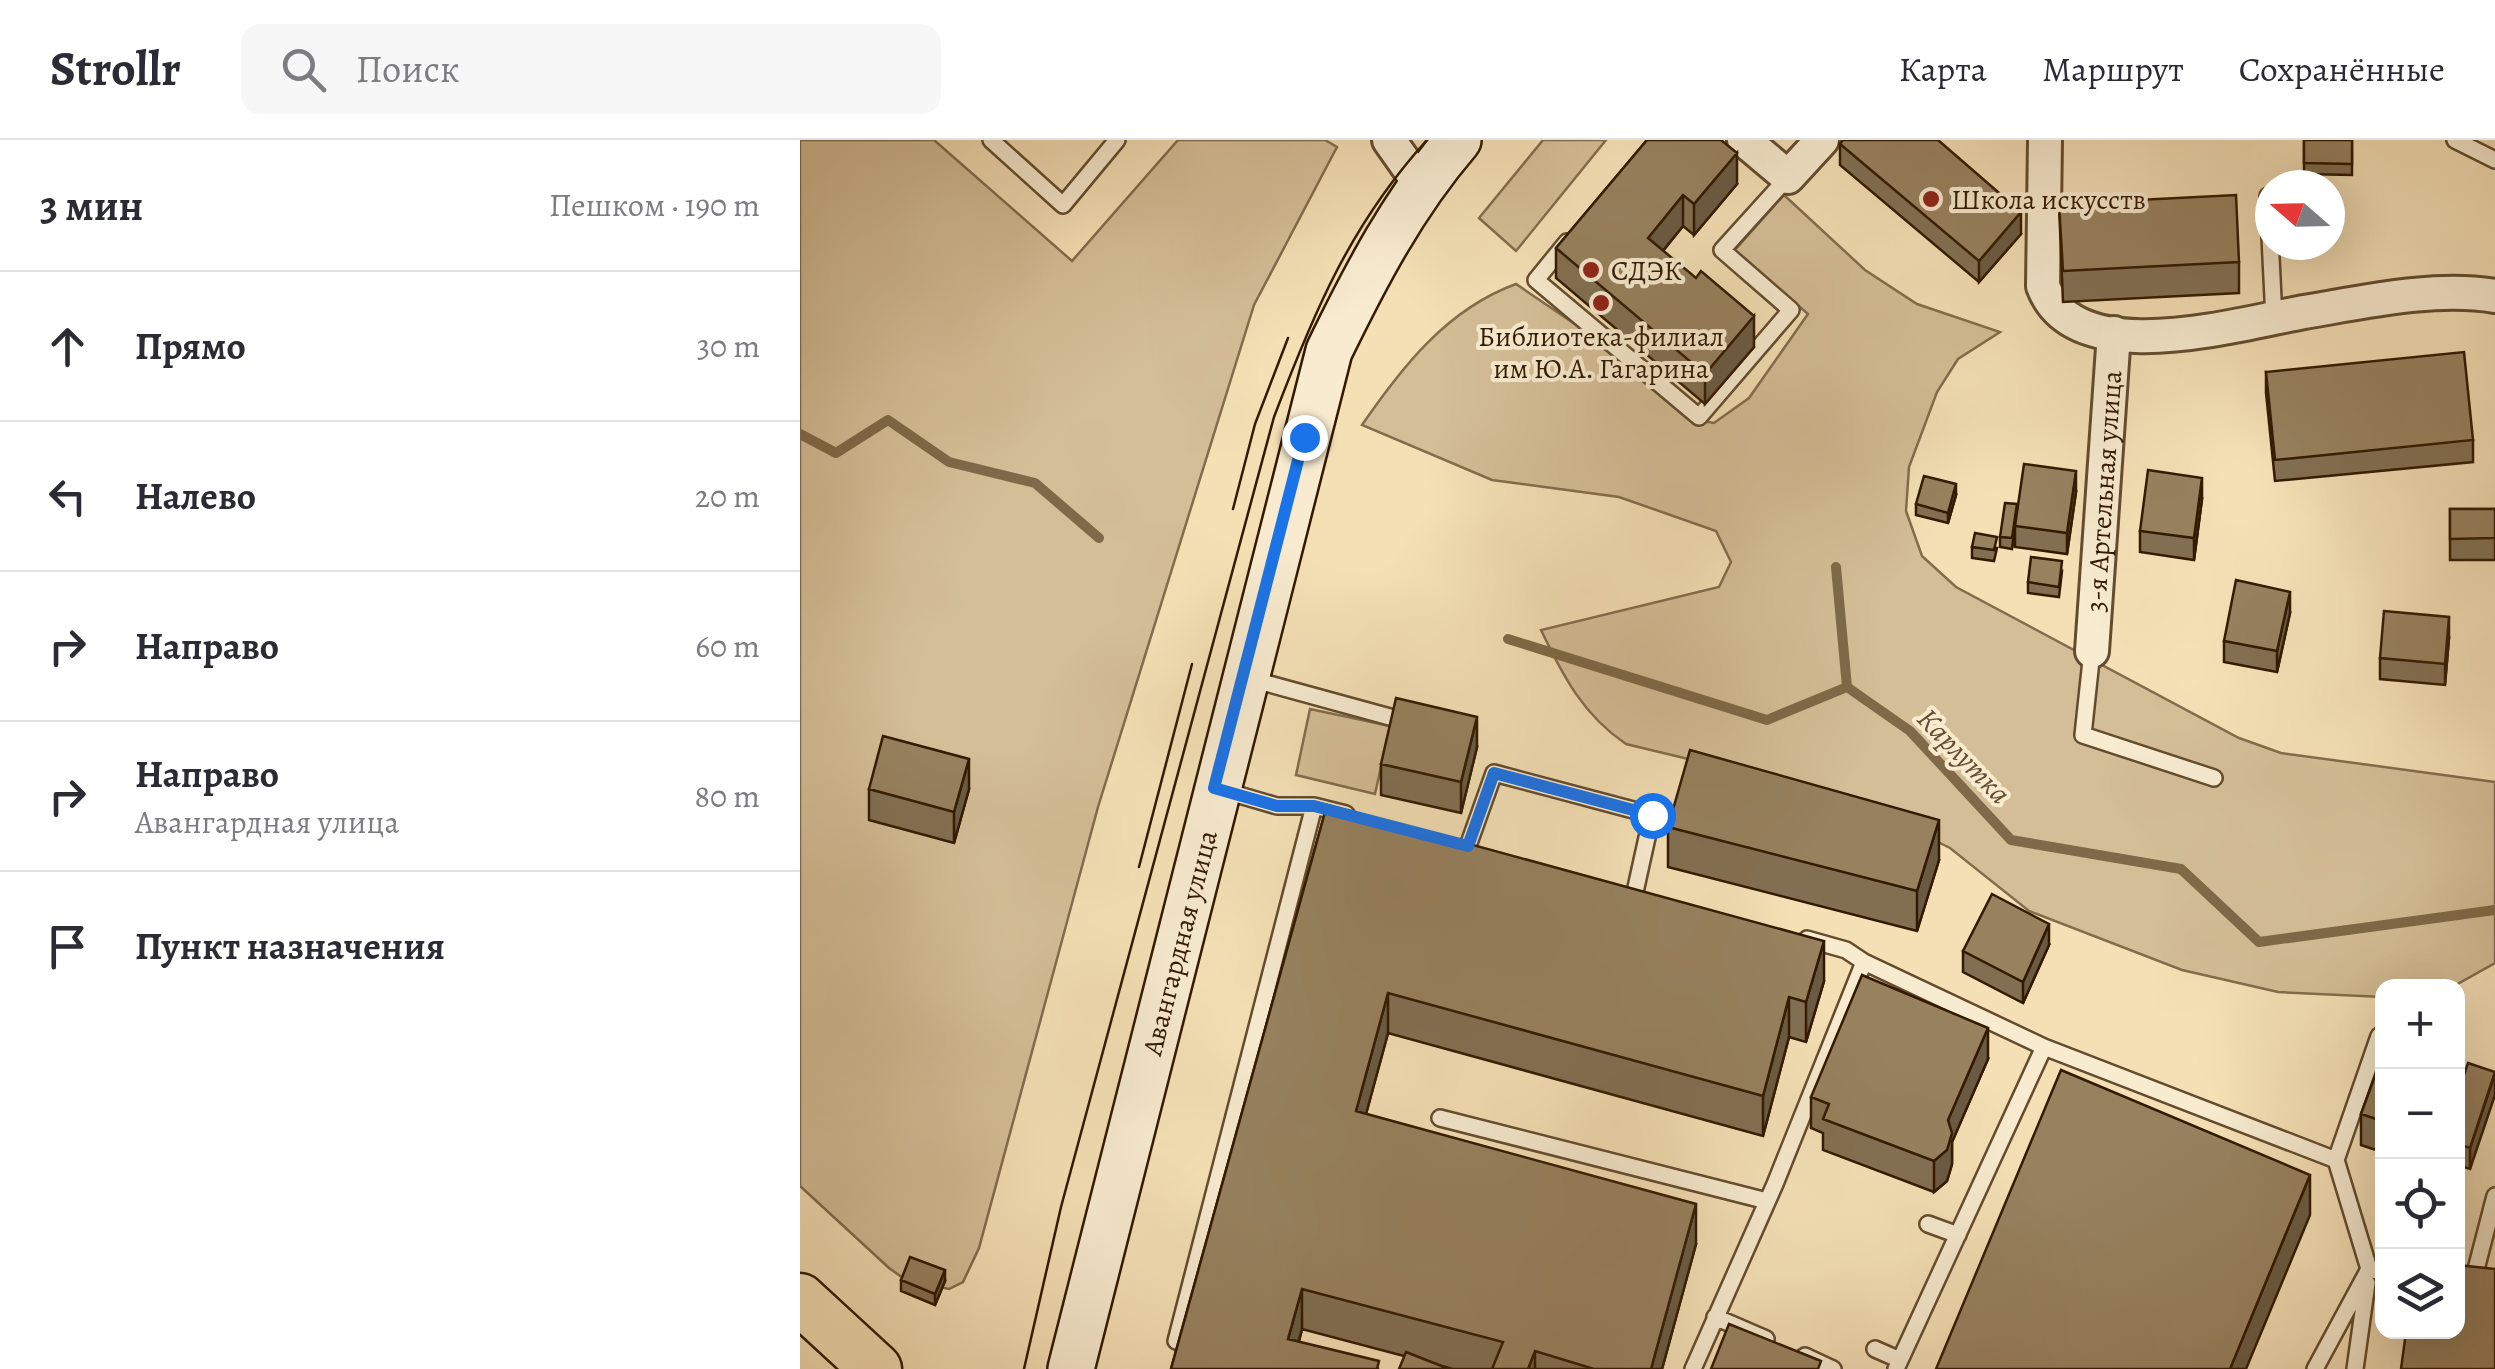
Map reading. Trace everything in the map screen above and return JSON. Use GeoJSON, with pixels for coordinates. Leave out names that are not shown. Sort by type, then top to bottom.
{"type":"FeatureCollection","features":[{"type":"Feature","properties":{"kind":"main road"},"geometry":{"type":"LineString","coordinates":[[800,1299],[876,1369]]}},
{"type":"Feature","properties":{"kind":"street"},"geometry":{"type":"LineString","coordinates":[[1389,140],[1420,184]]}},
{"type":"Feature","properties":{"kind":"street","name":"Авангардная улица"},"geometry":{"type":"LineString","coordinates":[[1071,1369],[1242,677],[1329,351],[1374,260],[1420,184],[1458,140]]}},
{"type":"Feature","properties":{"kind":"street"},"geometry":{"type":"LineString","coordinates":[[1744,140],[1788,177],[1822,140]]}},
{"type":"Feature","properties":{"kind":"street"},"geometry":{"type":"LineString","coordinates":[[2045,140],[2043,286],[2050,304],[2065,318],[2114,333],[2184,336],[2459,292],[2494,295]]}},
{"type":"Feature","properties":{"kind":"street","name":"3-я Артельная улица"},"geometry":{"type":"LineString","coordinates":[[2092,651],[2114,333]]}},
{"type":"Feature","properties":{"kind":"lane"},"geometry":{"type":"LineString","coordinates":[[1000,143],[1064,205],[1117,140]]}},
{"type":"Feature","properties":{"kind":"lane"},"geometry":{"type":"LineString","coordinates":[[2455,140],[2495,160]]}},
{"type":"Feature","properties":{"kind":"lane"},"geometry":{"type":"LineString","coordinates":[[1583,224],[1536,280],[1699,417],[1791,310],[1722,250],[1788,177]]}},
{"type":"Feature","properties":{"kind":"lane"},"geometry":{"type":"LineString","coordinates":[[2271,260],[2274,319]]}},
{"type":"Feature","properties":{"kind":"lane"},"geometry":{"type":"LineString","coordinates":[[2092,651],[2084,735],[2214,778]]}},
{"type":"Feature","properties":{"kind":"lane"},"geometry":{"type":"LineString","coordinates":[[1242,677],[1424,726]]}},
{"type":"Feature","properties":{"kind":"lane"},"geometry":{"type":"LineString","coordinates":[[1487,852],[1460,844],[1494,773],[1652,815],[1642,894],[1616,887]]}},
{"type":"Feature","properties":{"kind":"lane"},"geometry":{"type":"LineString","coordinates":[[1214,788],[1277,806],[1314,806],[1366,820]]}},
{"type":"Feature","properties":{"kind":"lane"},"geometry":{"type":"LineString","coordinates":[[1176,1341],[1314,806]]}},
{"type":"Feature","properties":{"kind":"lane"},"geometry":{"type":"LineString","coordinates":[[1792,935],[1846,950],[2044,1047],[2336,1160]]}},
{"type":"Feature","properties":{"kind":"lane"},"geometry":{"type":"LineString","coordinates":[[1692,1369],[1864,962]]}},
{"type":"Feature","properties":{"kind":"lane"},"geometry":{"type":"LineString","coordinates":[[1876,1350],[1898,1364],[2044,1047]]}},
{"type":"Feature","properties":{"kind":"lane"},"geometry":{"type":"LineString","coordinates":[[2375,1048],[2336,1160],[2375,1267]]}},
{"type":"Feature","properties":{"kind":"lane"},"geometry":{"type":"LineString","coordinates":[[1440,1118],[1766,1201]]}},
{"type":"Feature","properties":{"kind":"lane"},"geometry":{"type":"LineString","coordinates":[[2495,1196],[2466,1280],[2495,1283]]}},
{"type":"Feature","properties":{"kind":"lane"},"geometry":{"type":"LineString","coordinates":[[1928,1224],[1958,1235]]}},
{"type":"Feature","properties":{"kind":"lane"},"geometry":{"type":"LineString","coordinates":[[2315,1369],[2375,1272]]}},
{"type":"Feature","properties":{"kind":"lane"},"geometry":{"type":"LineString","coordinates":[[2355,1369],[2375,1275]]}},
{"type":"Feature","properties":{"kind":"lane"},"geometry":{"type":"LineString","coordinates":[[1715,1317],[1834,1369]]}},
{"type":"Feature","properties":{"kind":"shaded area"},"geometry":{"type":"Polygon","coordinates":[[[800,140],[934,140],[1072,261],[1178,140],[1325,140],[1337,147],[1254,305],[1098,807],[979,1248],[963,1282],[949,1289],[906,1280],[800,1186],[800,140]]]}},
{"type":"Feature","properties":{"kind":"shaded area"},"geometry":{"type":"Polygon","coordinates":[[[1543,140],[1606,140],[1516,251],[1479,218],[1543,140]]]}},
{"type":"Feature","properties":{"kind":"shaded area"},"geometry":{"type":"Polygon","coordinates":[[[1784,195],[1865,270],[1917,304],[2000,332],[1958,359],[1937,392],[1909,467],[1906,511],[1922,556],[1956,587],[2239,738],[2281,753],[2495,782],[2495,963],[2465,980],[2375,979],[2375,997],[2278,992],[2182,970],[2029,911],[1950,848],[1846,797],[1626,744],[1611,733],[1566,679],[1541,630],[1719,587],[1731,562],[1716,531],[1619,497],[1492,480],[1362,425],[1410,361],[1447,324],[1468,308],[1516,284],[1594,337],[1691,419],[1714,423],[1749,398],[1808,314],[1734,251],[1784,195]]]}},
{"type":"Feature","properties":{"kind":"shaded area"},"geometry":{"type":"Polygon","coordinates":[[[1310,709],[1390,726],[1375,794],[1296,775],[1310,709]]]}},
{"type":"Feature","properties":{"kind":"building"},"geometry":{"type":"Polygon","coordinates":[[[1647,140],[1721,140],[1737,153],[1694,204],[1683,195],[1648,238],[1696,278],[1701,271],[1754,316],[1705,374],[1556,248],[1647,140]]]}},
{"type":"Feature","properties":{"kind":"building","name":"Школа искусств"},"geometry":{"type":"Polygon","coordinates":[[[1843,140],[1938,140],[2021,212],[1979,261],[1840,144],[1843,140]]]}},
{"type":"Feature","properties":{"kind":"building"},"geometry":{"type":"Polygon","coordinates":[[[2304,140],[2352,140],[2352,164],[2304,163],[2304,140]]]}},
{"type":"Feature","properties":{"kind":"building"},"geometry":{"type":"Polygon","coordinates":[[[2236,195],[2239,262],[2063,271],[2059,204],[2236,195]]]}},
{"type":"Feature","properties":{"kind":"building"},"geometry":{"type":"Polygon","coordinates":[[[2464,352],[2473,440],[2275,460],[2266,372],[2464,352]]]}},
{"type":"Feature","properties":{"kind":"building"},"geometry":{"type":"Polygon","coordinates":[[[2024,464],[2076,471],[2067,533],[2015,526],[2024,464]]]}},
{"type":"Feature","properties":{"kind":"building"},"geometry":{"type":"Polygon","coordinates":[[[2148,470],[2202,478],[2194,538],[2140,531],[2148,470]]]}},
{"type":"Feature","properties":{"kind":"building"},"geometry":{"type":"Polygon","coordinates":[[[1924,476],[1956,484],[1948,513],[1916,504],[1924,476]]]}},
{"type":"Feature","properties":{"kind":"building"},"geometry":{"type":"Polygon","coordinates":[[[2005,503],[2017,504],[2012,538],[2000,537],[2005,503]]]}},
{"type":"Feature","properties":{"kind":"building"},"geometry":{"type":"Polygon","coordinates":[[[2450,509],[2495,509],[2495,538],[2450,539],[2450,509]]]}},
{"type":"Feature","properties":{"kind":"building"},"geometry":{"type":"Polygon","coordinates":[[[1975,533],[1997,537],[1994,550],[1972,547],[1975,533]]]}},
{"type":"Feature","properties":{"kind":"building"},"geometry":{"type":"Polygon","coordinates":[[[2031,557],[2062,561],[2059,587],[2028,582],[2031,557]]]}},
{"type":"Feature","properties":{"kind":"building"},"geometry":{"type":"Polygon","coordinates":[[[2236,580],[2290,592],[2277,651],[2224,641],[2236,580]]]}},
{"type":"Feature","properties":{"kind":"building"},"geometry":{"type":"Polygon","coordinates":[[[2384,611],[2449,617],[2445,664],[2380,658],[2384,611]]]}},
{"type":"Feature","properties":{"kind":"building"},"geometry":{"type":"Polygon","coordinates":[[[1396,698],[1477,717],[1461,782],[1381,764],[1396,698]]]}},
{"type":"Feature","properties":{"kind":"building"},"geometry":{"type":"Polygon","coordinates":[[[883,736],[969,759],[954,812],[869,789],[883,736]]]}},
{"type":"Feature","properties":{"kind":"building"},"geometry":{"type":"Polygon","coordinates":[[[1690,750],[1939,820],[1917,891],[1668,827],[1690,750]]]}},
{"type":"Feature","properties":{"kind":"building"},"geometry":{"type":"Polygon","coordinates":[[[1327,805],[1824,941],[1806,1002],[1789,997],[1763,1096],[1388,993],[1356,1111],[1696,1204],[1651,1369],[1594,1369],[1535,1351],[1528,1369],[1492,1369],[1503,1342],[1302,1289],[1288,1339],[1379,1361],[1377,1369],[1171,1369],[1327,805]]]}},
{"type":"Feature","properties":{"kind":"building"},"geometry":{"type":"Polygon","coordinates":[[[1992,894],[2049,924],[2023,982],[1963,951],[1992,894]]]}},
{"type":"Feature","properties":{"kind":"building"},"geometry":{"type":"Polygon","coordinates":[[[1862,975],[1988,1028],[1948,1120],[1952,1133],[1947,1150],[1934,1161],[1823,1119],[1829,1104],[1811,1097],[1862,975]]]}},
{"type":"Feature","properties":{"kind":"building"},"geometry":{"type":"Polygon","coordinates":[[[2468,1063],[2495,1072],[2470,1148],[2465,1146],[2468,1063]]]}},
{"type":"Feature","properties":{"kind":"building"},"geometry":{"type":"Polygon","coordinates":[[[2061,1070],[2310,1175],[2230,1369],[1936,1369],[2061,1070]]]}},
{"type":"Feature","properties":{"kind":"building"},"geometry":{"type":"Polygon","coordinates":[[[2375,1076],[2375,1119],[2361,1114],[2375,1076]]]}},
{"type":"Feature","properties":{"kind":"building"},"geometry":{"type":"Polygon","coordinates":[[[910,1257],[945,1270],[935,1294],[901,1280],[910,1257]]]}},
{"type":"Feature","properties":{"kind":"building"},"geometry":{"type":"Polygon","coordinates":[[[2465,1266],[2495,1269],[2495,1369],[2401,1369],[2405,1339],[2465,1339],[2465,1266]]]}},
{"type":"Feature","properties":{"kind":"building"},"geometry":{"type":"Polygon","coordinates":[[[1729,1324],[1821,1361],[1818,1369],[1711,1369],[1729,1324]]]}},
{"type":"Feature","properties":{"kind":"building"},"geometry":{"type":"Polygon","coordinates":[[[1406,1352],[1449,1369],[1399,1369],[1406,1352]]]}},
{"type":"Feature","properties":{"kind":"waterway","name":"Карлутка"},"geometry":{"type":"LineString","coordinates":[[800,434],[836,453],[888,420],[949,462],[1035,483],[1099,538]]}},
{"type":"Feature","properties":{"kind":"waterway"},"geometry":{"type":"LineString","coordinates":[[1836,567],[1847,687]]}},
{"type":"Feature","properties":{"kind":"waterway","name":"Карлутка"},"geometry":{"type":"LineString","coordinates":[[1508,639],[1767,720],[1847,687],[1910,731],[2011,840],[2181,869],[2259,942],[2495,910]]}},
{"type":"Feature","properties":{"kind":"tram line"},"geometry":{"type":"LineString","coordinates":[[1024,1369],[1061,1207],[1274,417],[1304,341],[1355,237],[1427,140]]}},
{"type":"Feature","properties":{"kind":"tram line"},"geometry":{"type":"LineString","coordinates":[[1233,509],[1255,424],[1288,338]]}},
{"type":"Feature","properties":{"kind":"tram line"},"geometry":{"type":"LineString","coordinates":[[1139,867],[1192,664]]}},
{"type":"Feature","properties":{"kind":"place","name":"Школа искусств"},"geometry":{"type":"Point","coordinates":[1931,199]}},
{"type":"Feature","properties":{"kind":"place","name":"СДЭК"},"geometry":{"type":"Point","coordinates":[1591,270]}},
{"type":"Feature","properties":{"kind":"place","name":"Библиотека-филиал им Ю.А. Гагарина"},"geometry":{"type":"Point","coordinates":[1601,303]}},
{"type":"Feature","properties":{"kind":"route"},"geometry":{"type":"LineString","coordinates":[[1304,437],[1214,788],[1277,806],[1314,806],[1468,846],[1494,773],[1652,815]]}}]}
